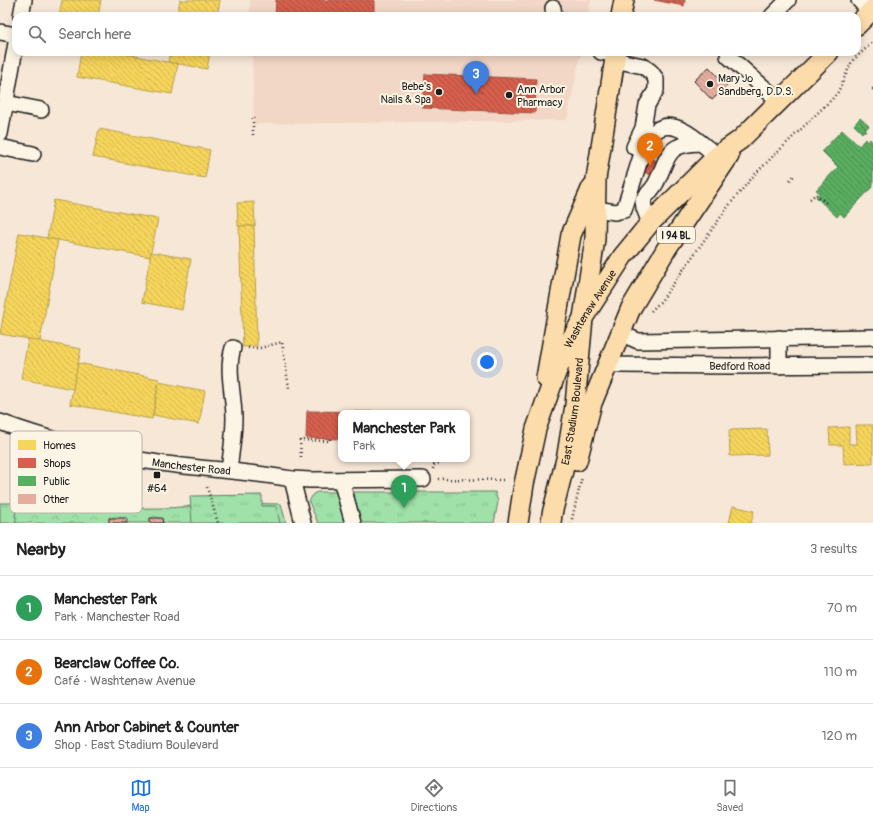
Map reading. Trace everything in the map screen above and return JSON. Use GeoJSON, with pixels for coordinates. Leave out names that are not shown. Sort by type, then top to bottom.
{"type":"FeatureCollection","features":[{"type":"Feature","properties":{"kind":"main road"},"geometry":{"type":"LineString","coordinates":[[622,12],[624,0]]}},
{"type":"Feature","properties":{"kind":"main road","name":"East Stadium Boulevard"},"geometry":{"type":"LineString","coordinates":[[551,523],[567,455],[574,412],[583,318],[595,239],[596,179],[612,56]]}},
{"type":"Feature","properties":{"kind":"main road","name":"Washtenaw Avenue"},"geometry":{"type":"LineString","coordinates":[[518,523],[524,484],[536,429],[556,373],[568,345],[583,318],[624,256],[650,223],[717,156],[740,140],[825,56]]}},
{"type":"Feature","properties":{"kind":"main road","name":"Washtenaw Avenue"},"geometry":{"type":"LineString","coordinates":[[560,523],[592,403],[631,308],[667,248],[740,140]]}},
{"type":"Feature","properties":{"kind":"main road","name":"East Stadium Boulevard"},"geometry":{"type":"LineString","coordinates":[[536,429],[572,235],[596,179]]}},
{"type":"Feature","properties":{"kind":"street"},"geometry":{"type":"LineString","coordinates":[[22,12],[24,0]]}},
{"type":"Feature","properties":{"kind":"street"},"geometry":{"type":"LineString","coordinates":[[776,12],[788,0]]}},
{"type":"Feature","properties":{"kind":"street"},"geometry":{"type":"LineString","coordinates":[[0,32],[12,34]]}},
{"type":"Feature","properties":{"kind":"street"},"geometry":{"type":"LineString","coordinates":[[0,134],[14,56]]}},
{"type":"Feature","properties":{"kind":"street"},"geometry":{"type":"LineString","coordinates":[[615,56],[643,66],[651,72],[656,79],[656,90],[647,105],[643,128],[643,151]]}},
{"type":"Feature","properties":{"kind":"street"},"geometry":{"type":"LineString","coordinates":[[728,56],[779,101]]}},
{"type":"Feature","properties":{"kind":"street"},"geometry":{"type":"LineString","coordinates":[[6,103],[40,110]]}},
{"type":"Feature","properties":{"kind":"street"},"geometry":{"type":"LineString","coordinates":[[596,209],[615,212],[624,210],[643,151],[650,136],[657,129],[676,127],[685,131],[717,156]]}},
{"type":"Feature","properties":{"kind":"street"},"geometry":{"type":"LineString","coordinates":[[627,202],[629,162],[643,128]]}},
{"type":"Feature","properties":{"kind":"street"},"geometry":{"type":"LineString","coordinates":[[650,223],[644,208],[643,200],[656,183],[667,156],[672,151],[686,143],[700,143]]}},
{"type":"Feature","properties":{"kind":"street"},"geometry":{"type":"LineString","coordinates":[[0,147],[33,154]]}},
{"type":"Feature","properties":{"kind":"street"},"geometry":{"type":"LineString","coordinates":[[620,333],[638,340],[873,337]]}},
{"type":"Feature","properties":{"kind":"street"},"geometry":{"type":"LineString","coordinates":[[779,338],[779,366]]}},
{"type":"Feature","properties":{"kind":"street"},"geometry":{"type":"LineString","coordinates":[[229,470],[234,419],[230,366],[230,356],[233,348]]}},
{"type":"Feature","properties":{"kind":"street","name":"Bedford Road"},"geometry":{"type":"LineString","coordinates":[[608,363],[619,365],[873,365]]}},
{"type":"Feature","properties":{"kind":"street","name":"Manchester Road"},"geometry":{"type":"LineString","coordinates":[[0,422],[25,431]]}},
{"type":"Feature","properties":{"kind":"street","name":"Manchester Road"},"geometry":{"type":"LineString","coordinates":[[142,460],[292,479],[428,479]]}},
{"type":"Feature","properties":{"kind":"street"},"geometry":{"type":"LineString","coordinates":[[292,479],[303,523]]}},
{"type":"Feature","properties":{"kind":"street"},"geometry":{"type":"LineString","coordinates":[[341,480],[353,523]]}},
{"type":"Feature","properties":{"kind":"path"},"geometry":{"type":"LineString","coordinates":[[861,53],[873,42]]}},
{"type":"Feature","properties":{"kind":"path"},"geometry":{"type":"LineString","coordinates":[[648,313],[661,302],[730,204],[756,173],[833,98],[841,87],[852,61],[858,56]]}},
{"type":"Feature","properties":{"kind":"path"},"geometry":{"type":"LineString","coordinates":[[253,118],[253,135]]}},
{"type":"Feature","properties":{"kind":"path"},"geometry":{"type":"LineString","coordinates":[[790,180],[794,176]]}},
{"type":"Feature","properties":{"kind":"path"},"geometry":{"type":"LineString","coordinates":[[810,199],[816,194],[828,205]]}},
{"type":"Feature","properties":{"kind":"path"},"geometry":{"type":"LineString","coordinates":[[233,348],[260,348],[282,342],[289,388]]}},
{"type":"Feature","properties":{"kind":"path"},"geometry":{"type":"LineString","coordinates":[[301,457],[300,440],[330,441],[330,438]]}},
{"type":"Feature","properties":{"kind":"path"},"geometry":{"type":"LineString","coordinates":[[428,479],[505,480]]}},
{"type":"Feature","properties":{"kind":"path"},"geometry":{"type":"LineString","coordinates":[[571,523],[580,482]]}},
{"type":"Feature","properties":{"kind":"path"},"geometry":{"type":"LineString","coordinates":[[208,487],[218,523]]}},
{"type":"Feature","properties":{"kind":"shaded area"},"geometry":{"type":"Polygon","coordinates":[[[250,0],[591,0],[589,12],[250,12],[250,0]]]}},
{"type":"Feature","properties":{"kind":"shaded area"},"geometry":{"type":"Polygon","coordinates":[[[252,56],[580,56],[567,120],[254,124],[252,56]]]}},
{"type":"Feature","properties":{"kind":"green space"},"geometry":{"type":"Polygon","coordinates":[[[318,492],[495,492],[498,502],[494,523],[318,523],[309,502],[313,494],[318,492]]]}},
{"type":"Feature","properties":{"kind":"green space"},"geometry":{"type":"Polygon","coordinates":[[[262,495],[262,506],[276,506],[280,523],[192,523],[190,496],[262,495]]]}},
{"type":"Feature","properties":{"kind":"green space"},"geometry":{"type":"Polygon","coordinates":[[[0,503],[10,503],[10,513],[16,513],[16,523],[0,523],[0,503]]]}},
{"type":"Feature","properties":{"kind":"green space"},"geometry":{"type":"Polygon","coordinates":[[[230,503],[281,504],[286,523],[0,523],[0,509],[10,509],[10,513],[142,513],[142,508],[168,508],[230,503]]]}},
{"type":"Feature","properties":{"kind":"building: Homes"},"geometry":{"type":"Polygon","coordinates":[[[62,0],[101,0],[99,12],[60,12],[62,0]]]}},
{"type":"Feature","properties":{"kind":"building: Homes"},"geometry":{"type":"Polygon","coordinates":[[[180,0],[220,0],[218,12],[178,12],[180,0]]]}},
{"type":"Feature","properties":{"kind":"building: Homes"},"geometry":{"type":"Polygon","coordinates":[[[80,56],[136,56],[178,64],[172,94],[77,77],[80,56]]]}},
{"type":"Feature","properties":{"kind":"building: Homes"},"geometry":{"type":"Polygon","coordinates":[[[169,56],[209,56],[207,69],[168,62],[169,56]]]}},
{"type":"Feature","properties":{"kind":"building: Homes"},"geometry":{"type":"Polygon","coordinates":[[[99,129],[210,150],[205,178],[93,157],[99,129]]]}},
{"type":"Feature","properties":{"kind":"building: Homes"},"geometry":{"type":"Polygon","coordinates":[[[54,200],[158,219],[150,257],[47,238],[54,200]]]}},
{"type":"Feature","properties":{"kind":"building: Homes"},"geometry":{"type":"Polygon","coordinates":[[[254,202],[255,226],[238,226],[237,203],[254,202]]]}},
{"type":"Feature","properties":{"kind":"building: Homes"},"geometry":{"type":"Polygon","coordinates":[[[239,226],[254,226],[257,346],[243,347],[239,226]]]}},
{"type":"Feature","properties":{"kind":"building: Homes"},"geometry":{"type":"Polygon","coordinates":[[[19,233],[58,240],[40,341],[0,334],[19,233]]]}},
{"type":"Feature","properties":{"kind":"building: Homes"},"geometry":{"type":"Polygon","coordinates":[[[151,252],[191,259],[182,310],[142,302],[151,252]]]}},
{"type":"Feature","properties":{"kind":"building: Homes"},"geometry":{"type":"Polygon","coordinates":[[[28,339],[81,349],[73,389],[21,379],[28,339]]]}},
{"type":"Feature","properties":{"kind":"building: Homes"},"geometry":{"type":"Polygon","coordinates":[[[78,363],[159,379],[152,419],[70,404],[78,363]]]}},
{"type":"Feature","properties":{"kind":"building: Homes"},"geometry":{"type":"Polygon","coordinates":[[[159,382],[205,391],[199,424],[153,415],[159,382]]]}},
{"type":"Feature","properties":{"kind":"building: Homes"},"geometry":{"type":"Polygon","coordinates":[[[856,425],[873,425],[873,463],[844,464],[843,445],[830,445],[829,428],[849,427],[849,444],[857,444],[856,425]]]}},
{"type":"Feature","properties":{"kind":"building: Homes"},"geometry":{"type":"Polygon","coordinates":[[[767,429],[768,455],[730,456],[729,430],[767,429]]]}},
{"type":"Feature","properties":{"kind":"building: Homes"},"geometry":{"type":"Polygon","coordinates":[[[733,506],[754,511],[751,523],[729,523],[733,506]]]}},
{"type":"Feature","properties":{"kind":"building: Shops"},"geometry":{"type":"Polygon","coordinates":[[[276,0],[374,0],[374,12],[275,12],[276,0]]]}},
{"type":"Feature","properties":{"kind":"building: Shops"},"geometry":{"type":"Polygon","coordinates":[[[654,0],[685,0],[684,6],[654,0]]]}},
{"type":"Feature","properties":{"kind":"building: Shops"},"geometry":{"type":"Polygon","coordinates":[[[425,74],[536,79],[535,113],[423,108],[425,74]]]}},
{"type":"Feature","properties":{"kind":"building: Shops"},"geometry":{"type":"Polygon","coordinates":[[[647,157],[660,162],[654,176],[641,171],[647,157]]]}},
{"type":"Feature","properties":{"kind":"building: Shops"},"geometry":{"type":"Polygon","coordinates":[[[307,411],[338,411],[338,439],[306,438],[307,411]]]}},
{"type":"Feature","properties":{"kind":"building: Public"},"geometry":{"type":"Polygon","coordinates":[[[860,118],[869,126],[862,133],[854,125],[860,118]]]}},
{"type":"Feature","properties":{"kind":"building: Public"},"geometry":{"type":"Polygon","coordinates":[[[842,130],[859,146],[865,139],[867,142],[870,139],[873,143],[873,186],[844,217],[840,213],[837,217],[816,197],[820,193],[816,190],[838,167],[822,151],[842,130]]]}},
{"type":"Feature","properties":{"kind":"building: Other","name":"Mary Jo Sandberg, D.D.S."},"geometry":{"type":"Polygon","coordinates":[[[709,67],[727,86],[712,100],[694,81],[709,67]]]}},
{"type":"Feature","properties":{"kind":"building: Other"},"geometry":{"type":"Polygon","coordinates":[[[109,518],[127,518],[127,523],[109,523],[109,518]]]}},
{"type":"Feature","properties":{"kind":"building: Other"},"geometry":{"type":"Polygon","coordinates":[[[150,518],[162,518],[163,523],[150,523],[150,518]]]}},
{"type":"Feature","properties":{"kind":"place","name":"Mary Jo Sandberg, D.D.S."},"geometry":{"type":"Point","coordinates":[710,84]}},
{"type":"Feature","properties":{"kind":"place","name":"Bebe's Nails & Spa"},"geometry":{"type":"Point","coordinates":[439,92]}},
{"type":"Feature","properties":{"kind":"place","name":"Ann Arbor Cabinet & Counter"},"geometry":{"type":"Point","coordinates":[476,94]}},
{"type":"Feature","properties":{"kind":"place","name":"Ann Arbor Pharmacy"},"geometry":{"type":"Point","coordinates":[509,95]}},
{"type":"Feature","properties":{"kind":"place","name":"Bearclaw Coffee Co."},"geometry":{"type":"Point","coordinates":[650,166]}},
{"type":"Feature","properties":{"kind":"place","name":"#64"},"geometry":{"type":"Point","coordinates":[157,475]}},
{"type":"Feature","properties":{"kind":"place","name":"Manchester Park"},"geometry":{"type":"Point","coordinates":[404,508]}}]}
